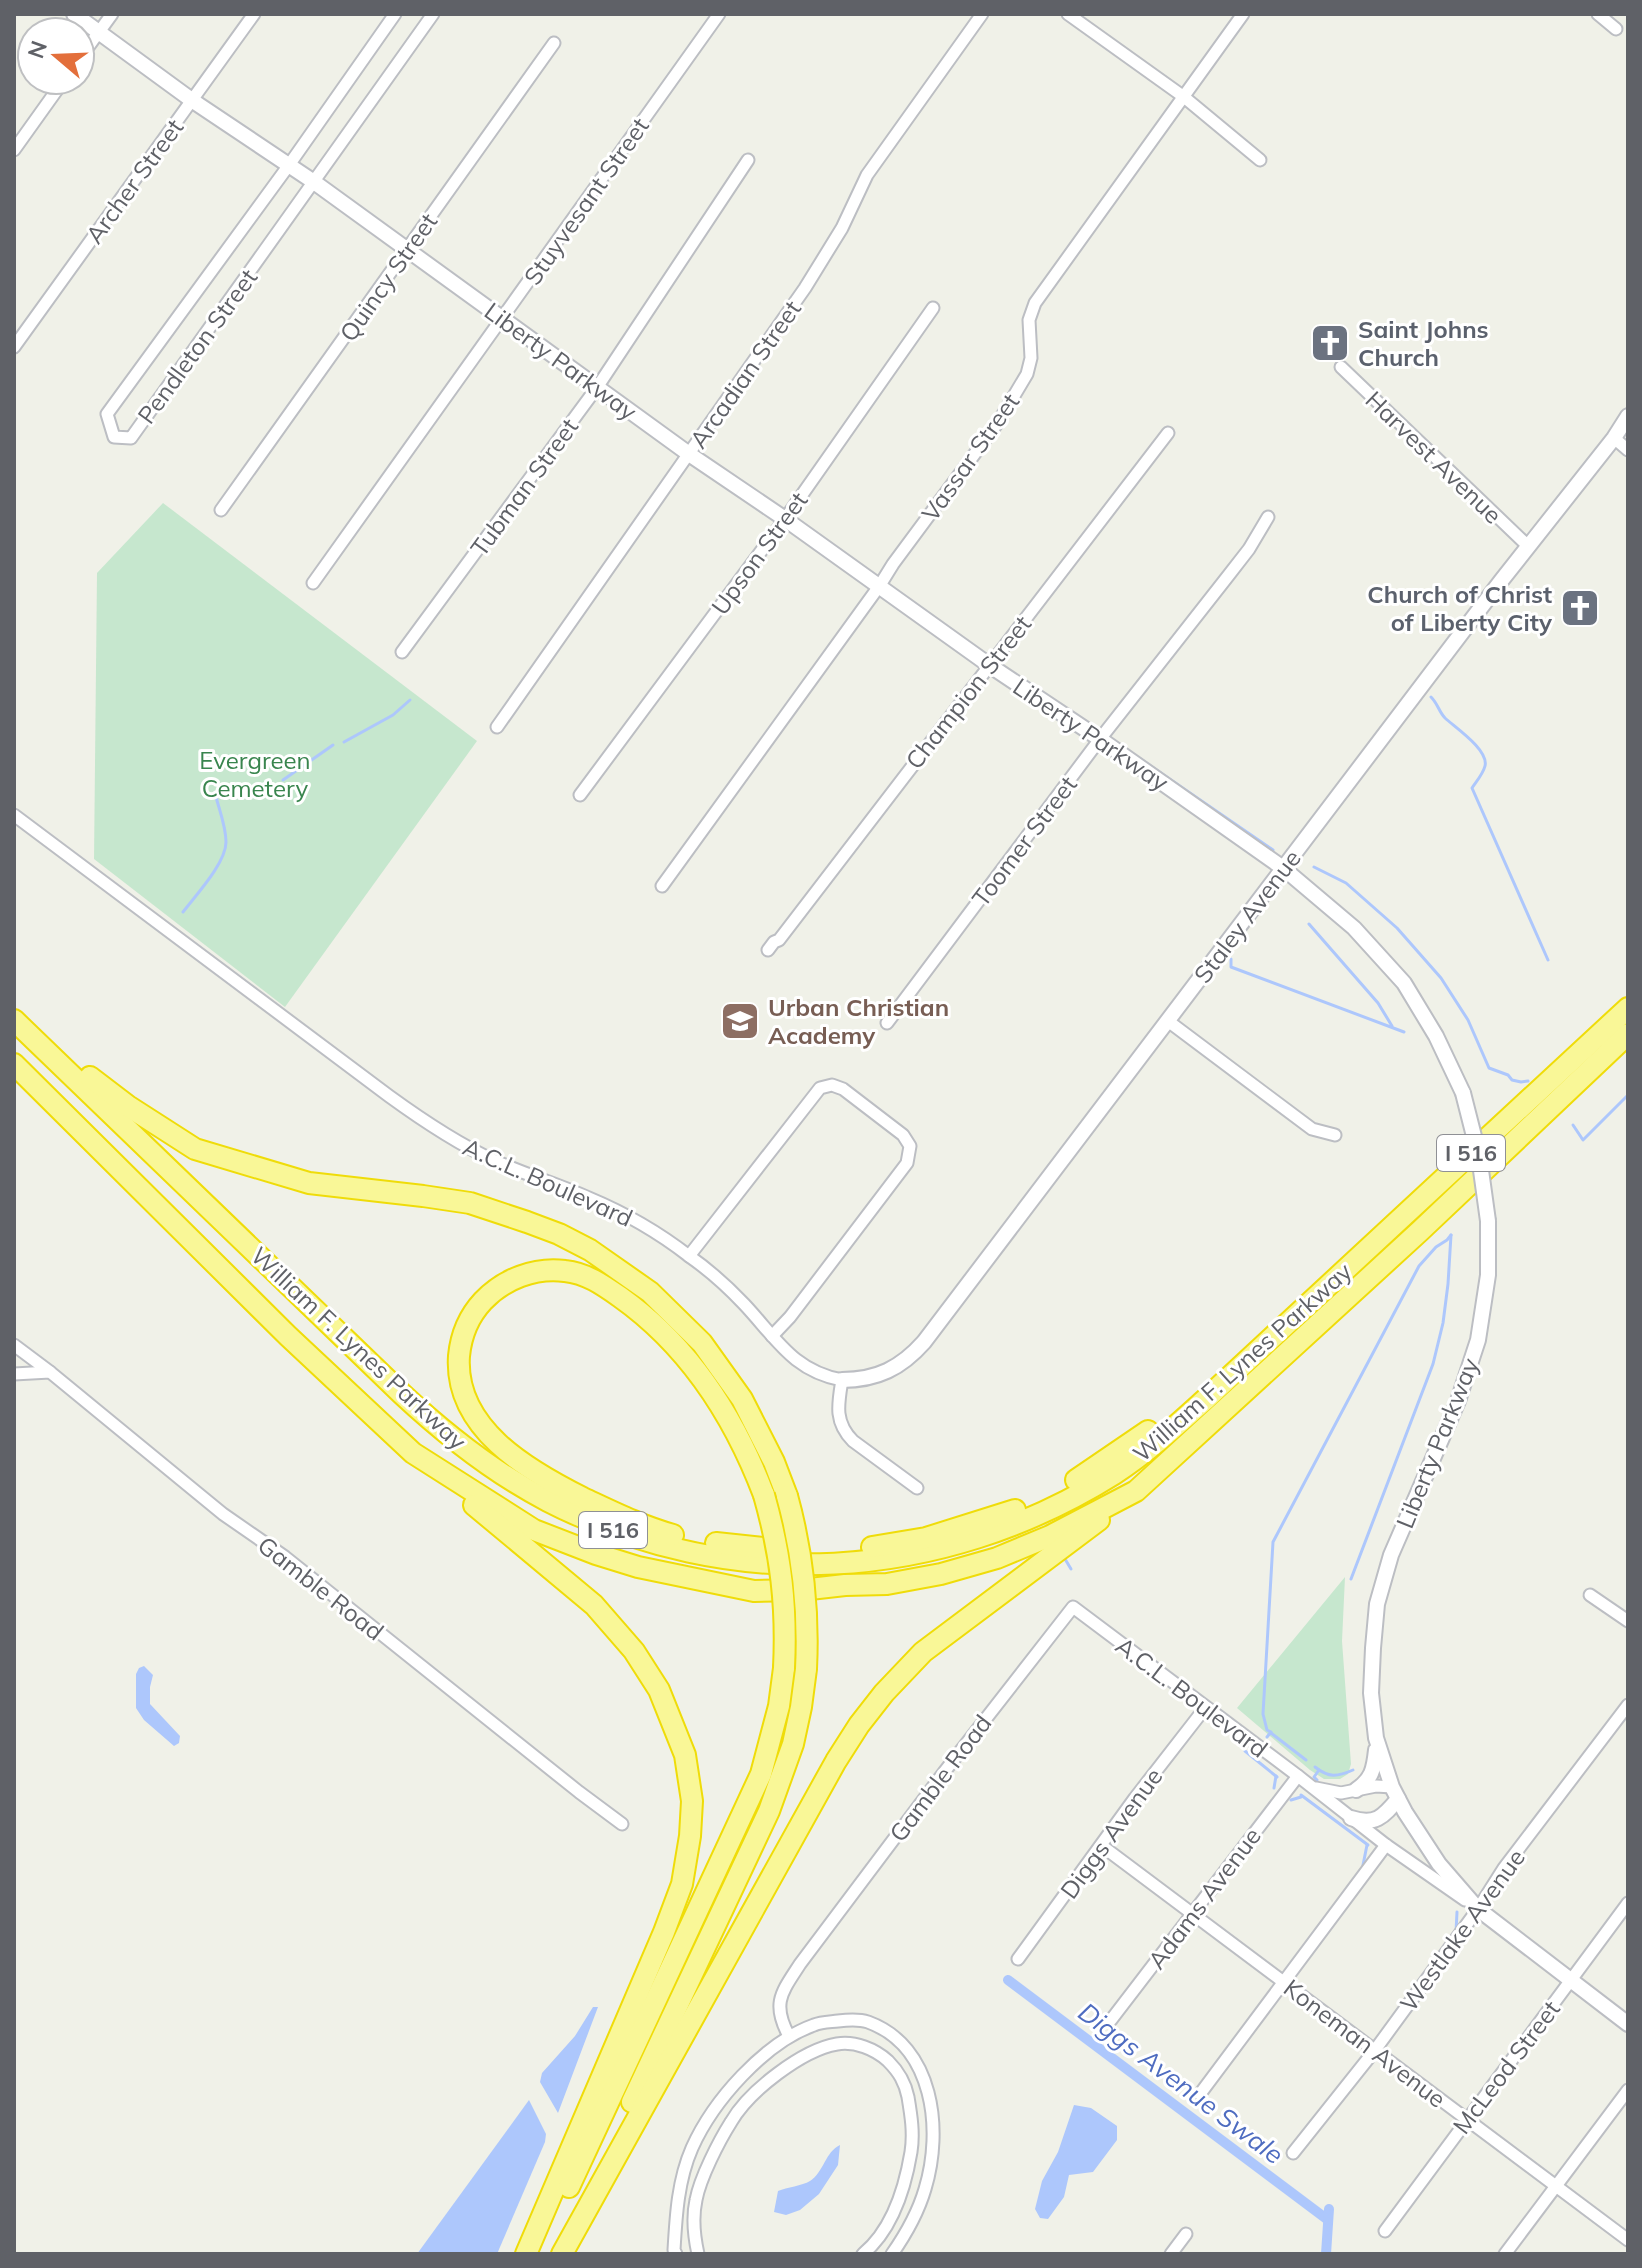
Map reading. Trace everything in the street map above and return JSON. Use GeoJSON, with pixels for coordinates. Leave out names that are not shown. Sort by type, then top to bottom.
{"type":"FeatureCollection","features":[{"type":"Feature","properties":{"kind":"highway","name":"William F. Lynes Parkway"},"geometry":{"type":"LineString","coordinates":[[15,1021],[402,1394],[443,1431],[493,1468],[556,1505],[626,1535],[684,1550],[765,1565],[833,1564],[904,1556],[965,1541],[1016,1524],[1117,1472],[1186,1417],[1628,1008]]}},
{"type":"Feature","properties":{"kind":"highway"},"geometry":{"type":"LineString","coordinates":[[15,1021],[128,1106],[195,1149],[309,1183],[470,1203],[559,1234],[590,1250],[650,1292],[702,1343],[742,1399],[764,1441],[787,1496],[803,1566],[807,1613],[806,1669],[793,1744],[769,1811],[562,2254]]}},
{"type":"Feature","properties":{"kind":"highway","name":"William F. Lynes Parkway"},"geometry":{"type":"LineString","coordinates":[[14,1064],[288,1336],[413,1453],[534,1530],[638,1567],[754,1591],[887,1584],[941,1574],[997,1558],[1050,1536],[1136,1491],[1628,1034]]}},
{"type":"Feature","properties":{"kind":"highway"},"geometry":{"type":"LineString","coordinates":[[537,2254],[761,1774],[779,1706],[784,1668],[785,1601],[783,1578],[774,1531],[750,1460],[724,1410],[686,1356],[662,1331],[636,1308],[595,1280],[565,1271],[550,1270],[519,1276],[491,1293],[470,1318],[460,1350],[459,1367],[466,1401],[474,1416],[498,1442],[544,1478],[621,1516],[684,1538],[762,1550],[825,1551],[926,1538],[1018,1509],[1055,1491],[1086,1475],[1138,1439],[1314,1299]]}},
{"type":"Feature","properties":{"kind":"highway"},"geometry":{"type":"LineString","coordinates":[[413,1453],[594,1605],[634,1651],[659,1690],[685,1755],[692,1801],[682,1884],[526,2254]]}},
{"type":"Feature","properties":{"kind":"highway"},"geometry":{"type":"LineString","coordinates":[[562,2254],[836,1761],[859,1725],[923,1652],[1136,1491]]}},
{"type":"Feature","properties":{"kind":"street","name":"Liberty Parkway"},"geometry":{"type":"LineString","coordinates":[[74,14],[193,101],[314,182],[689,454],[1283,868],[1354,928],[1404,983],[1436,1036],[1463,1093],[1479,1156],[1488,1221],[1488,1275],[1478,1340],[1458,1401],[1391,1555],[1377,1604],[1371,1693],[1377,1742],[1395,1793]]}},
{"type":"Feature","properties":{"kind":"street"},"geometry":{"type":"LineString","coordinates":[[96,35],[112,14]]}},
{"type":"Feature","properties":{"kind":"street","name":"Archer Street"},"geometry":{"type":"LineString","coordinates":[[14,347],[254,14]]}},
{"type":"Feature","properties":{"kind":"street","name":"Pendleton Street"},"geometry":{"type":"LineString","coordinates":[[395,14],[107,414],[114,437],[131,438],[433,14]]}},
{"type":"Feature","properties":{"kind":"street","name":"Stuyvesant Street"},"geometry":{"type":"LineString","coordinates":[[313,583],[719,14]]}},
{"type":"Feature","properties":{"kind":"street","name":"Arcadian Street"},"geometry":{"type":"LineString","coordinates":[[497,727],[805,288],[842,228],[867,175],[982,14]]}},
{"type":"Feature","properties":{"kind":"street"},"geometry":{"type":"LineString","coordinates":[[1068,14],[1184,97],[1260,160]]}},
{"type":"Feature","properties":{"kind":"street","name":"Vassar Street"},"geometry":{"type":"LineString","coordinates":[[662,886],[999,421],[1027,374],[1031,358],[1029,320],[1035,303],[1243,14]]}},
{"type":"Feature","properties":{"kind":"street"},"geometry":{"type":"LineString","coordinates":[[1598,14],[1616,29]]}},
{"type":"Feature","properties":{"kind":"street","name":"Quincy Street"},"geometry":{"type":"LineString","coordinates":[[221,510],[554,43]]}},
{"type":"Feature","properties":{"kind":"street"},"geometry":{"type":"LineString","coordinates":[[14,150],[53,96]]}},
{"type":"Feature","properties":{"kind":"street","name":"Tubman Street"},"geometry":{"type":"LineString","coordinates":[[402,652],[598,386],[748,160]]}},
{"type":"Feature","properties":{"kind":"street","name":"Upson Street"},"geometry":{"type":"LineString","coordinates":[[580,795],[785,519],[933,308]]}},
{"type":"Feature","properties":{"kind":"street","name":"Harvest Avenue"},"geometry":{"type":"LineString","coordinates":[[1341,367],[1528,546]]}},
{"type":"Feature","properties":{"kind":"street","name":"Staley Avenue"},"geometry":{"type":"LineString","coordinates":[[842,1380],[883,1374],[915,1353],[1628,416]]}},
{"type":"Feature","properties":{"kind":"street","name":"Champion Street"},"geometry":{"type":"LineString","coordinates":[[768,950],[779,940],[1168,433]]}},
{"type":"Feature","properties":{"kind":"street"},"geometry":{"type":"LineString","coordinates":[[1614,438],[1628,450]]}},
{"type":"Feature","properties":{"kind":"street","name":"Toomer Street"},"geometry":{"type":"LineString","coordinates":[[887,1023],[1100,739],[1222,585],[1268,517]]}},
{"type":"Feature","properties":{"kind":"street","name":"A.C.L. Boulevard"},"geometry":{"type":"LineString","coordinates":[[14,815],[440,1131],[496,1162],[610,1207],[649,1228],[731,1290],[788,1354],[803,1366],[823,1376],[842,1380]]}},
{"type":"Feature","properties":{"kind":"street"},"geometry":{"type":"LineString","coordinates":[[1168,1021],[1312,1129],[1335,1135]]}},
{"type":"Feature","properties":{"kind":"street"},"geometry":{"type":"LineString","coordinates":[[689,1256],[825,1085],[838,1086],[903,1135],[910,1146],[907,1163],[790,1317],[772,1336]]}},
{"type":"Feature","properties":{"kind":"street","name":"Gamble Road"},"geometry":{"type":"LineString","coordinates":[[14,1345],[223,1514],[285,1557],[622,1824]]}},
{"type":"Feature","properties":{"kind":"street"},"geometry":{"type":"LineString","coordinates":[[14,1374],[50,1372]]}},
{"type":"Feature","properties":{"kind":"street"},"geometry":{"type":"LineString","coordinates":[[842,1380],[838,1412],[845,1432],[917,1488]]}},
{"type":"Feature","properties":{"kind":"street"},"geometry":{"type":"LineString","coordinates":[[1590,1595],[1628,1621]]}},
{"type":"Feature","properties":{"kind":"street","name":"A.C.L. Boulevard"},"geometry":{"type":"LineString","coordinates":[[1073,1607],[1628,2024]]}},
{"type":"Feature","properties":{"kind":"street","name":"Gamble Road"},"geometry":{"type":"LineString","coordinates":[[789,2036],[780,2019],[781,1994],[800,1964],[1073,1607]]}},
{"type":"Feature","properties":{"kind":"street","name":"Westlake Avenue"},"geometry":{"type":"LineString","coordinates":[[1293,2153],[1375,2050],[1478,1909],[1504,1868],[1628,1705]]}},
{"type":"Feature","properties":{"kind":"street","name":"Diggs Avenue"},"geometry":{"type":"LineString","coordinates":[[1018,1959],[1205,1708]]}},
{"type":"Feature","properties":{"kind":"street"},"geometry":{"type":"LineString","coordinates":[[1356,1790],[1372,1775],[1377,1742]]}},
{"type":"Feature","properties":{"kind":"street","name":"Adams Avenue"},"geometry":{"type":"LineString","coordinates":[[1111,2020],[1298,1776]]}},
{"type":"Feature","properties":{"kind":"street"},"geometry":{"type":"LineString","coordinates":[[1311,1786],[1335,1793],[1376,1786],[1395,1793],[1376,1820],[1363,1822],[1351,1818]]}},
{"type":"Feature","properties":{"kind":"street","name":"A.C.L. Boulevard"},"geometry":{"type":"LineString","coordinates":[[1395,1793],[1439,1864],[1478,1909]]}},
{"type":"Feature","properties":{"kind":"street"},"geometry":{"type":"LineString","coordinates":[[1200,2094],[1386,1845]]}},
{"type":"Feature","properties":{"kind":"street","name":"Koneman Avenue"},"geometry":{"type":"LineString","coordinates":[[1102,1846],[1628,2240]]}},
{"type":"Feature","properties":{"kind":"street","name":"McLeod Street"},"geometry":{"type":"LineString","coordinates":[[1385,2231],[1628,1903]]}},
{"type":"Feature","properties":{"kind":"street"},"geometry":{"type":"LineString","coordinates":[[837,2021],[837,2044]]}},
{"type":"Feature","properties":{"kind":"street"},"geometry":{"type":"LineString","coordinates":[[674,2253],[677,2203],[691,2151],[708,2119],[744,2075],[789,2036],[816,2024],[866,2021],[893,2036],[912,2053],[924,2077],[932,2111],[933,2153],[925,2189],[910,2227],[892,2254]]}},
{"type":"Feature","properties":{"kind":"street"},"geometry":{"type":"LineString","coordinates":[[698,2254],[693,2228],[696,2198],[731,2120],[781,2070],[837,2044],[878,2052],[895,2068],[905,2082],[912,2119],[912,2145],[899,2201],[873,2245],[863,2254]]}},
{"type":"Feature","properties":{"kind":"street"},"geometry":{"type":"LineString","coordinates":[[1505,2254],[1628,2090]]}},
{"type":"Feature","properties":{"kind":"street"},"geometry":{"type":"LineString","coordinates":[[708,2119],[726,2131]]}},
{"type":"Feature","properties":{"kind":"street"},"geometry":{"type":"LineString","coordinates":[[1171,2254],[1186,2234]]}},
{"type":"Feature","properties":{"kind":"green space","name":"Evergreen Cemetery"},"geometry":{"type":"Polygon","coordinates":[[[163,503],[477,741],[285,1007],[94,859],[97,573],[163,503]]]}},
{"type":"Feature","properties":{"kind":"green space"},"geometry":{"type":"Polygon","coordinates":[[[1345,1577],[1342,1641],[1351,1764],[1348,1774],[1340,1779],[1324,1779],[1237,1708],[1345,1577]]]}},
{"type":"Feature","properties":{"kind":"water"},"geometry":{"type":"Polygon","coordinates":[[[144,1666],[153,1675],[150,1704],[180,1736],[179,1743],[174,1746],[144,1720],[136,1708],[136,1674],[144,1666]]]}},
{"type":"Feature","properties":{"kind":"water"},"geometry":{"type":"Polygon","coordinates":[[[593,2007],[598,2007],[558,2113],[540,2082],[542,2073],[575,2036],[593,2007]]]}},
{"type":"Feature","properties":{"kind":"water"},"geometry":{"type":"Polygon","coordinates":[[[529,2100],[546,2134],[545,2142],[497,2254],[417,2254],[529,2100]]]}},
{"type":"Feature","properties":{"kind":"water"},"geometry":{"type":"Polygon","coordinates":[[[1074,2105],[1091,2108],[1117,2126],[1117,2140],[1093,2172],[1069,2175],[1064,2197],[1048,2219],[1040,2218],[1035,2209],[1042,2181],[1058,2152],[1074,2105]]]}},
{"type":"Feature","properties":{"kind":"water"},"geometry":{"type":"Polygon","coordinates":[[[840,2145],[838,2165],[819,2194],[800,2210],[786,2215],[774,2212],[778,2191],[810,2181],[831,2152],[840,2145]]]}},
{"type":"Feature","properties":{"kind":"waterway"},"geometry":{"type":"LineString","coordinates":[[1431,697],[1445,718],[1482,753],[1485,766],[1472,788],[1548,960]]}},
{"type":"Feature","properties":{"kind":"waterway"},"geometry":{"type":"LineString","coordinates":[[344,742],[393,715],[410,700]]}},
{"type":"Feature","properties":{"kind":"waterway"},"geometry":{"type":"LineString","coordinates":[[283,780],[333,745]]}},
{"type":"Feature","properties":{"kind":"waterway"},"geometry":{"type":"LineString","coordinates":[[1139,758],[1273,850]]}},
{"type":"Feature","properties":{"kind":"waterway"},"geometry":{"type":"LineString","coordinates":[[183,912],[209,878],[225,850],[225,831],[216,797],[270,785]]}},
{"type":"Feature","properties":{"kind":"waterway"},"geometry":{"type":"LineString","coordinates":[[1314,867],[1346,883],[1397,928],[1441,978],[1468,1020],[1489,1068],[1508,1075],[1512,1080],[1528,1081]]}},
{"type":"Feature","properties":{"kind":"waterway"},"geometry":{"type":"LineString","coordinates":[[1309,924],[1378,1003],[1392,1026]]}},
{"type":"Feature","properties":{"kind":"waterway"},"geometry":{"type":"LineString","coordinates":[[1231,959],[1231,967],[1404,1032]]}},
{"type":"Feature","properties":{"kind":"waterway"},"geometry":{"type":"LineString","coordinates":[[1573,1125],[1583,1140],[1628,1095]]}},
{"type":"Feature","properties":{"kind":"waterway"},"geometry":{"type":"LineString","coordinates":[[1351,1579],[1433,1364],[1443,1323],[1451,1235]]}},
{"type":"Feature","properties":{"kind":"waterway"},"geometry":{"type":"LineString","coordinates":[[1267,1737],[1271,1732],[1267,1730],[1263,1714],[1273,1542],[1419,1266],[1451,1235]]}},
{"type":"Feature","properties":{"kind":"waterway"},"geometry":{"type":"LineString","coordinates":[[1065,1559],[1071,1569]]}},
{"type":"Feature","properties":{"kind":"waterway"},"geometry":{"type":"LineString","coordinates":[[1271,1733],[1306,1760]]}},
{"type":"Feature","properties":{"kind":"waterway"},"geometry":{"type":"LineString","coordinates":[[1245,1751],[1277,1777]]}},
{"type":"Feature","properties":{"kind":"waterway"},"geometry":{"type":"LineString","coordinates":[[1315,1767],[1333,1775],[1353,1770]]}},
{"type":"Feature","properties":{"kind":"waterway"},"geometry":{"type":"LineString","coordinates":[[1317,1780],[1314,1777],[1319,1770]]}},
{"type":"Feature","properties":{"kind":"waterway"},"geometry":{"type":"LineString","coordinates":[[1274,1788],[1276,1776]]}},
{"type":"Feature","properties":{"kind":"waterway"},"geometry":{"type":"LineString","coordinates":[[1301,1795],[1368,1845]]}},
{"type":"Feature","properties":{"kind":"waterway"},"geometry":{"type":"LineString","coordinates":[[1291,1800],[1301,1797]]}},
{"type":"Feature","properties":{"kind":"waterway"},"geometry":{"type":"LineString","coordinates":[[1363,1865],[1367,1845]]}},
{"type":"Feature","properties":{"kind":"waterway"},"geometry":{"type":"LineString","coordinates":[[1456,1932],[1457,1912]]}},
{"type":"Feature","properties":{"kind":"waterway","name":"Diggs Avenue Swale"},"geometry":{"type":"LineString","coordinates":[[1008,1980],[1328,2220]]}},
{"type":"Feature","properties":{"kind":"waterway"},"geometry":{"type":"LineString","coordinates":[[1326,2254],[1329,2209]]}},
{"type":"Feature","properties":{"kind":"place","name":"Saint Johns Church"},"geometry":{"type":"Point","coordinates":[1330,343]}},
{"type":"Feature","properties":{"kind":"place","name":"Church of Christ of Liberty City"},"geometry":{"type":"Point","coordinates":[1580,608]}},
{"type":"Feature","properties":{"kind":"place","name":"Urban Christian Academy"},"geometry":{"type":"Point","coordinates":[740,1021]}}]}
